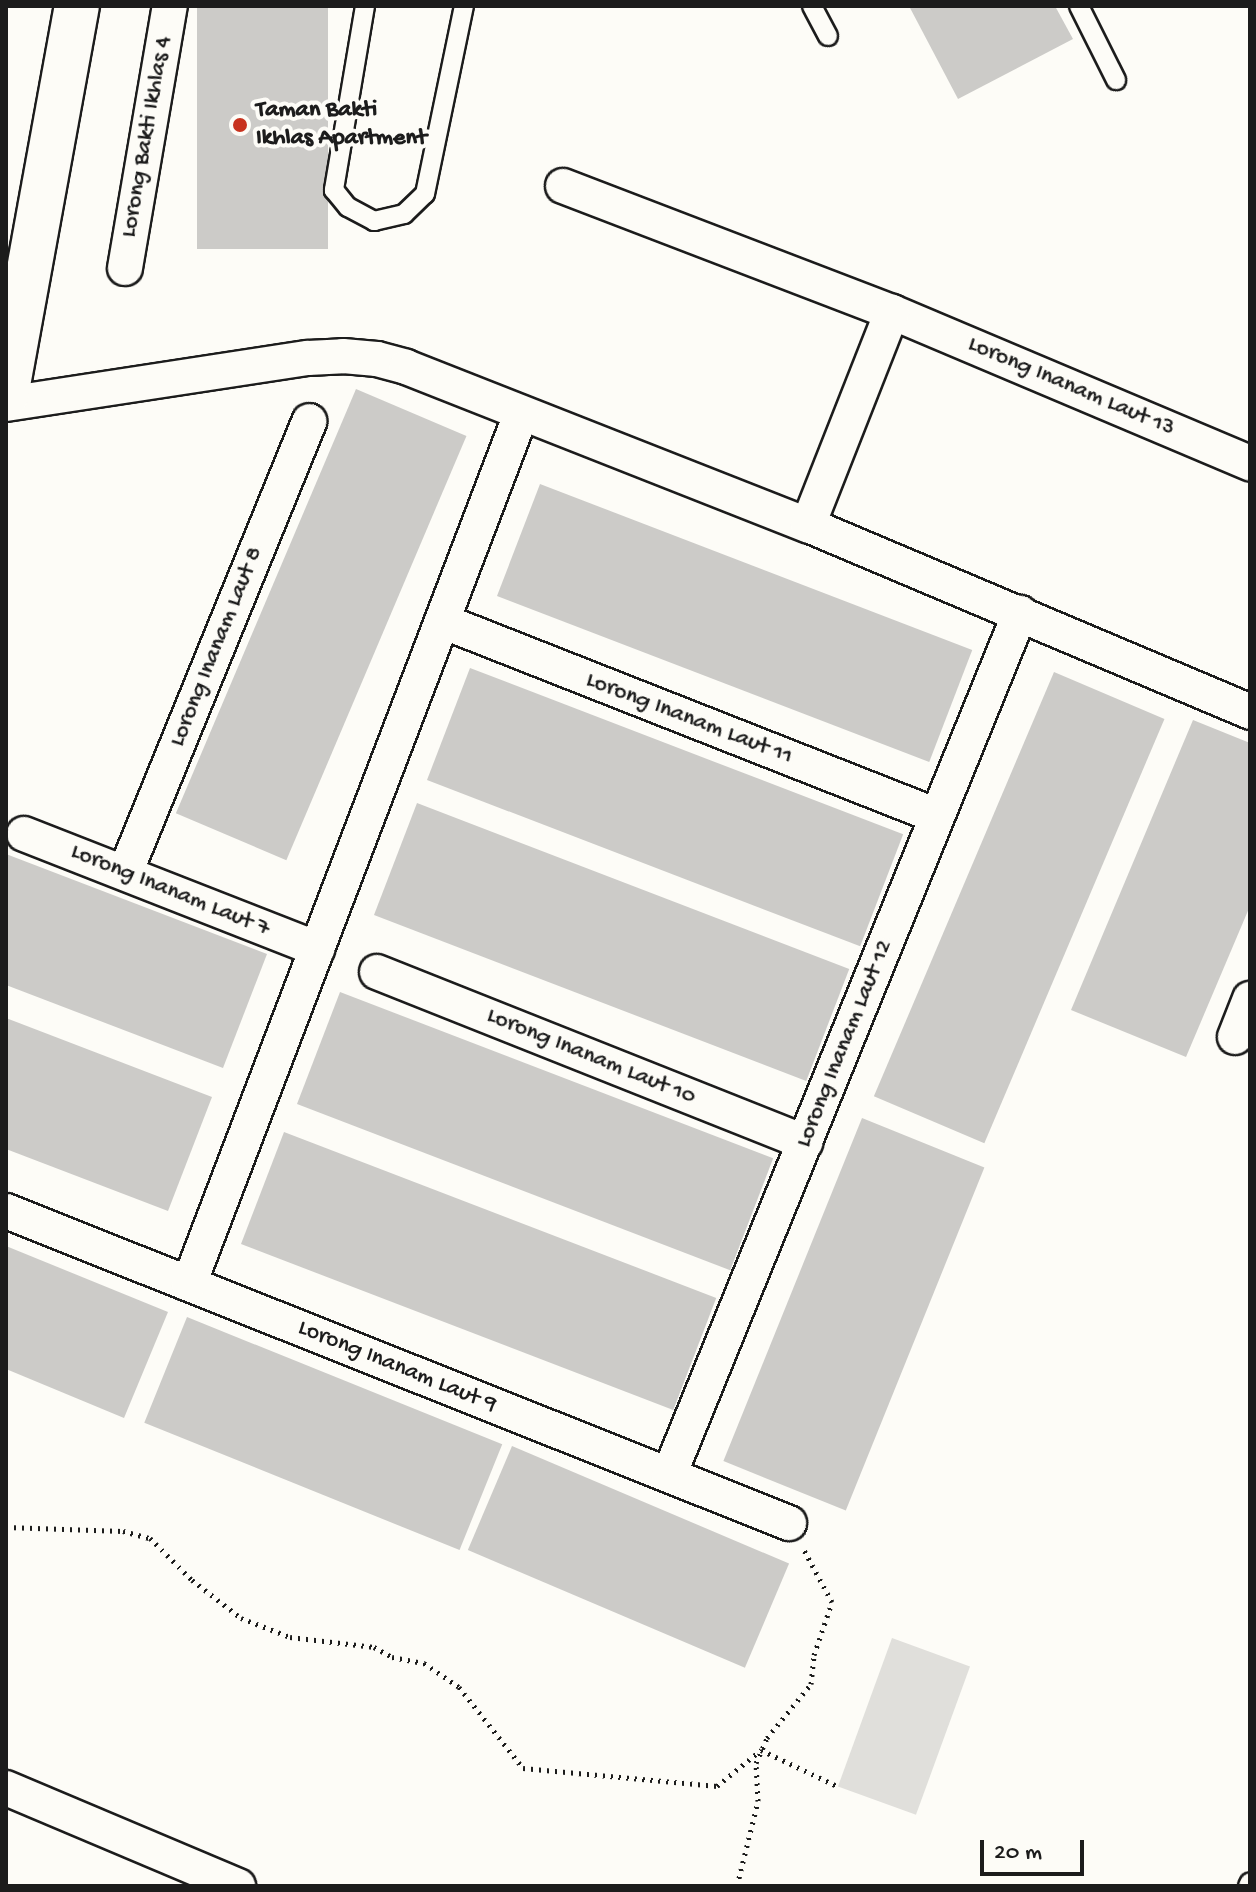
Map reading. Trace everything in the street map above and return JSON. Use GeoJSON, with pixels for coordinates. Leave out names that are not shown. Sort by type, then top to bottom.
{"type":"FeatureCollection","features":[{"type":"Feature","properties":{"kind":"main road"},"geometry":{"type":"LineString","coordinates":[[6,396],[77,6]]}},
{"type":"Feature","properties":{"kind":"street","name":"Lorong Bakti Ikhlas 4"},"geometry":{"type":"LineString","coordinates":[[125,268],[170,6]]}},
{"type":"Feature","properties":{"kind":"street","name":"Lorong Inanam Laut 13"},"geometry":{"type":"LineString","coordinates":[[563,186],[892,312],[1250,463]]}},
{"type":"Feature","properties":{"kind":"street"},"geometry":{"type":"LineString","coordinates":[[808,525],[892,312]]}},
{"type":"Feature","properties":{"kind":"street"},"geometry":{"type":"LineString","coordinates":[[6,404],[308,358],[343,356],[406,367],[808,525],[1250,712]]}},
{"type":"Feature","properties":{"kind":"street"},"geometry":{"type":"LineString","coordinates":[[189,1284],[521,414]]}},
{"type":"Feature","properties":{"kind":"street","name":"Lorong Inanam Laut 8"},"geometry":{"type":"LineString","coordinates":[[125,873],[309,421]]}},
{"type":"Feature","properties":{"kind":"street","name":"Lorong Inanam Laut 12"},"geometry":{"type":"LineString","coordinates":[[669,1475],[1020,613]]}},
{"type":"Feature","properties":{"kind":"street","name":"Lorong Inanam Laut 11"},"geometry":{"type":"LineString","coordinates":[[442,621],[937,816]]}},
{"type":"Feature","properties":{"kind":"street","name":"Lorong Inanam Laut 7"},"geometry":{"type":"LineString","coordinates":[[24,834],[317,949]]}},
{"type":"Feature","properties":{"kind":"street","name":"Lorong Inanam Laut 10"},"geometry":{"type":"LineString","coordinates":[[377,972],[805,1142]]}},
{"type":"Feature","properties":{"kind":"street"},"geometry":{"type":"LineString","coordinates":[[1235,1037],[1250,999]]}},
{"type":"Feature","properties":{"kind":"street","name":"Lorong Inanam Laut 9"},"geometry":{"type":"LineString","coordinates":[[6,1211],[789,1523]]}},
{"type":"Feature","properties":{"kind":"street"},"geometry":{"type":"LineString","coordinates":[[6,1788],[238,1886]]}},
{"type":"Feature","properties":{"kind":"lane"},"geometry":{"type":"LineString","coordinates":[[365,6],[334,190],[348,207],[374,221],[404,214],[425,194],[464,6]]}},
{"type":"Feature","properties":{"kind":"lane"},"geometry":{"type":"LineString","coordinates":[[812,6],[828,36]]}},
{"type":"Feature","properties":{"kind":"lane"},"geometry":{"type":"LineString","coordinates":[[1079,6],[1116,80]]}},
{"type":"Feature","properties":{"kind":"path"},"geometry":{"type":"LineString","coordinates":[[6,1527],[123,1531],[150,1538],[192,1580],[241,1618],[290,1637],[374,1647],[392,1657],[424,1663],[459,1687],[523,1768],[717,1786],[761,1750],[811,1684],[814,1655],[832,1602],[789,1523]]}},
{"type":"Feature","properties":{"kind":"path"},"geometry":{"type":"LineString","coordinates":[[761,1750],[837,1786]]}},
{"type":"Feature","properties":{"kind":"path"},"geometry":{"type":"LineString","coordinates":[[737,1886],[758,1801],[756,1763],[761,1750]]}},
{"type":"Feature","properties":{"kind":"shaded area"},"geometry":{"type":"Polygon","coordinates":[[[892,1638],[970,1666],[916,1815],[838,1786],[892,1638]]]}},
{"type":"Feature","properties":{"kind":"building","name":"Taman Bakti Ikhlas Apartment"},"geometry":{"type":"Polygon","coordinates":[[[197,6],[328,6],[328,249],[197,249],[197,6]]]}},
{"type":"Feature","properties":{"kind":"building"},"geometry":{"type":"Polygon","coordinates":[[[909,6],[1055,6],[1073,39],[958,99],[909,6]]]}},
{"type":"Feature","properties":{"kind":"building"},"geometry":{"type":"Polygon","coordinates":[[[356,389],[466,436],[286,860],[176,813],[356,389]]]}},
{"type":"Feature","properties":{"kind":"building"},"geometry":{"type":"Polygon","coordinates":[[[540,484],[972,650],[929,762],[497,596],[540,484]]]}},
{"type":"Feature","properties":{"kind":"building"},"geometry":{"type":"Polygon","coordinates":[[[470,668],[903,834],[860,946],[427,780],[470,668]]]}},
{"type":"Feature","properties":{"kind":"building"},"geometry":{"type":"Polygon","coordinates":[[[1054,672],[1164,719],[984,1143],[874,1096],[1054,672]]]}},
{"type":"Feature","properties":{"kind":"building"},"geometry":{"type":"Polygon","coordinates":[[[1193,720],[1250,743],[1250,906],[1186,1057],[1071,1010],[1193,720]]]}},
{"type":"Feature","properties":{"kind":"building"},"geometry":{"type":"Polygon","coordinates":[[[417,803],[849,969],[806,1081],[374,915],[417,803]]]}},
{"type":"Feature","properties":{"kind":"building"},"geometry":{"type":"Polygon","coordinates":[[[6,854],[267,954],[223,1068],[6,985],[6,854]]]}},
{"type":"Feature","properties":{"kind":"building"},"geometry":{"type":"Polygon","coordinates":[[[340,992],[773,1158],[730,1270],[297,1104],[340,992]]]}},
{"type":"Feature","properties":{"kind":"building"},"geometry":{"type":"Polygon","coordinates":[[[6,1018],[212,1097],[168,1211],[6,1149],[6,1018]]]}},
{"type":"Feature","properties":{"kind":"building"},"geometry":{"type":"Polygon","coordinates":[[[862,1118],[984,1167],[846,1511],[723,1461],[862,1118]]]}},
{"type":"Feature","properties":{"kind":"building"},"geometry":{"type":"Polygon","coordinates":[[[284,1132],[716,1298],[673,1410],[241,1244],[284,1132]]]}},
{"type":"Feature","properties":{"kind":"building"},"geometry":{"type":"Polygon","coordinates":[[[6,1246],[168,1312],[124,1418],[6,1369],[6,1246]]]}},
{"type":"Feature","properties":{"kind":"building"},"geometry":{"type":"Polygon","coordinates":[[[187,1317],[502,1444],[460,1550],[144,1423],[187,1317]]]}},
{"type":"Feature","properties":{"kind":"building"},"geometry":{"type":"Polygon","coordinates":[[[512,1446],[789,1564],[745,1668],[468,1550],[512,1446]]]}},
{"type":"Feature","properties":{"kind":"place","name":"Taman Bakti Ikhlas Apartment"},"geometry":{"type":"Point","coordinates":[240,125]}}]}
